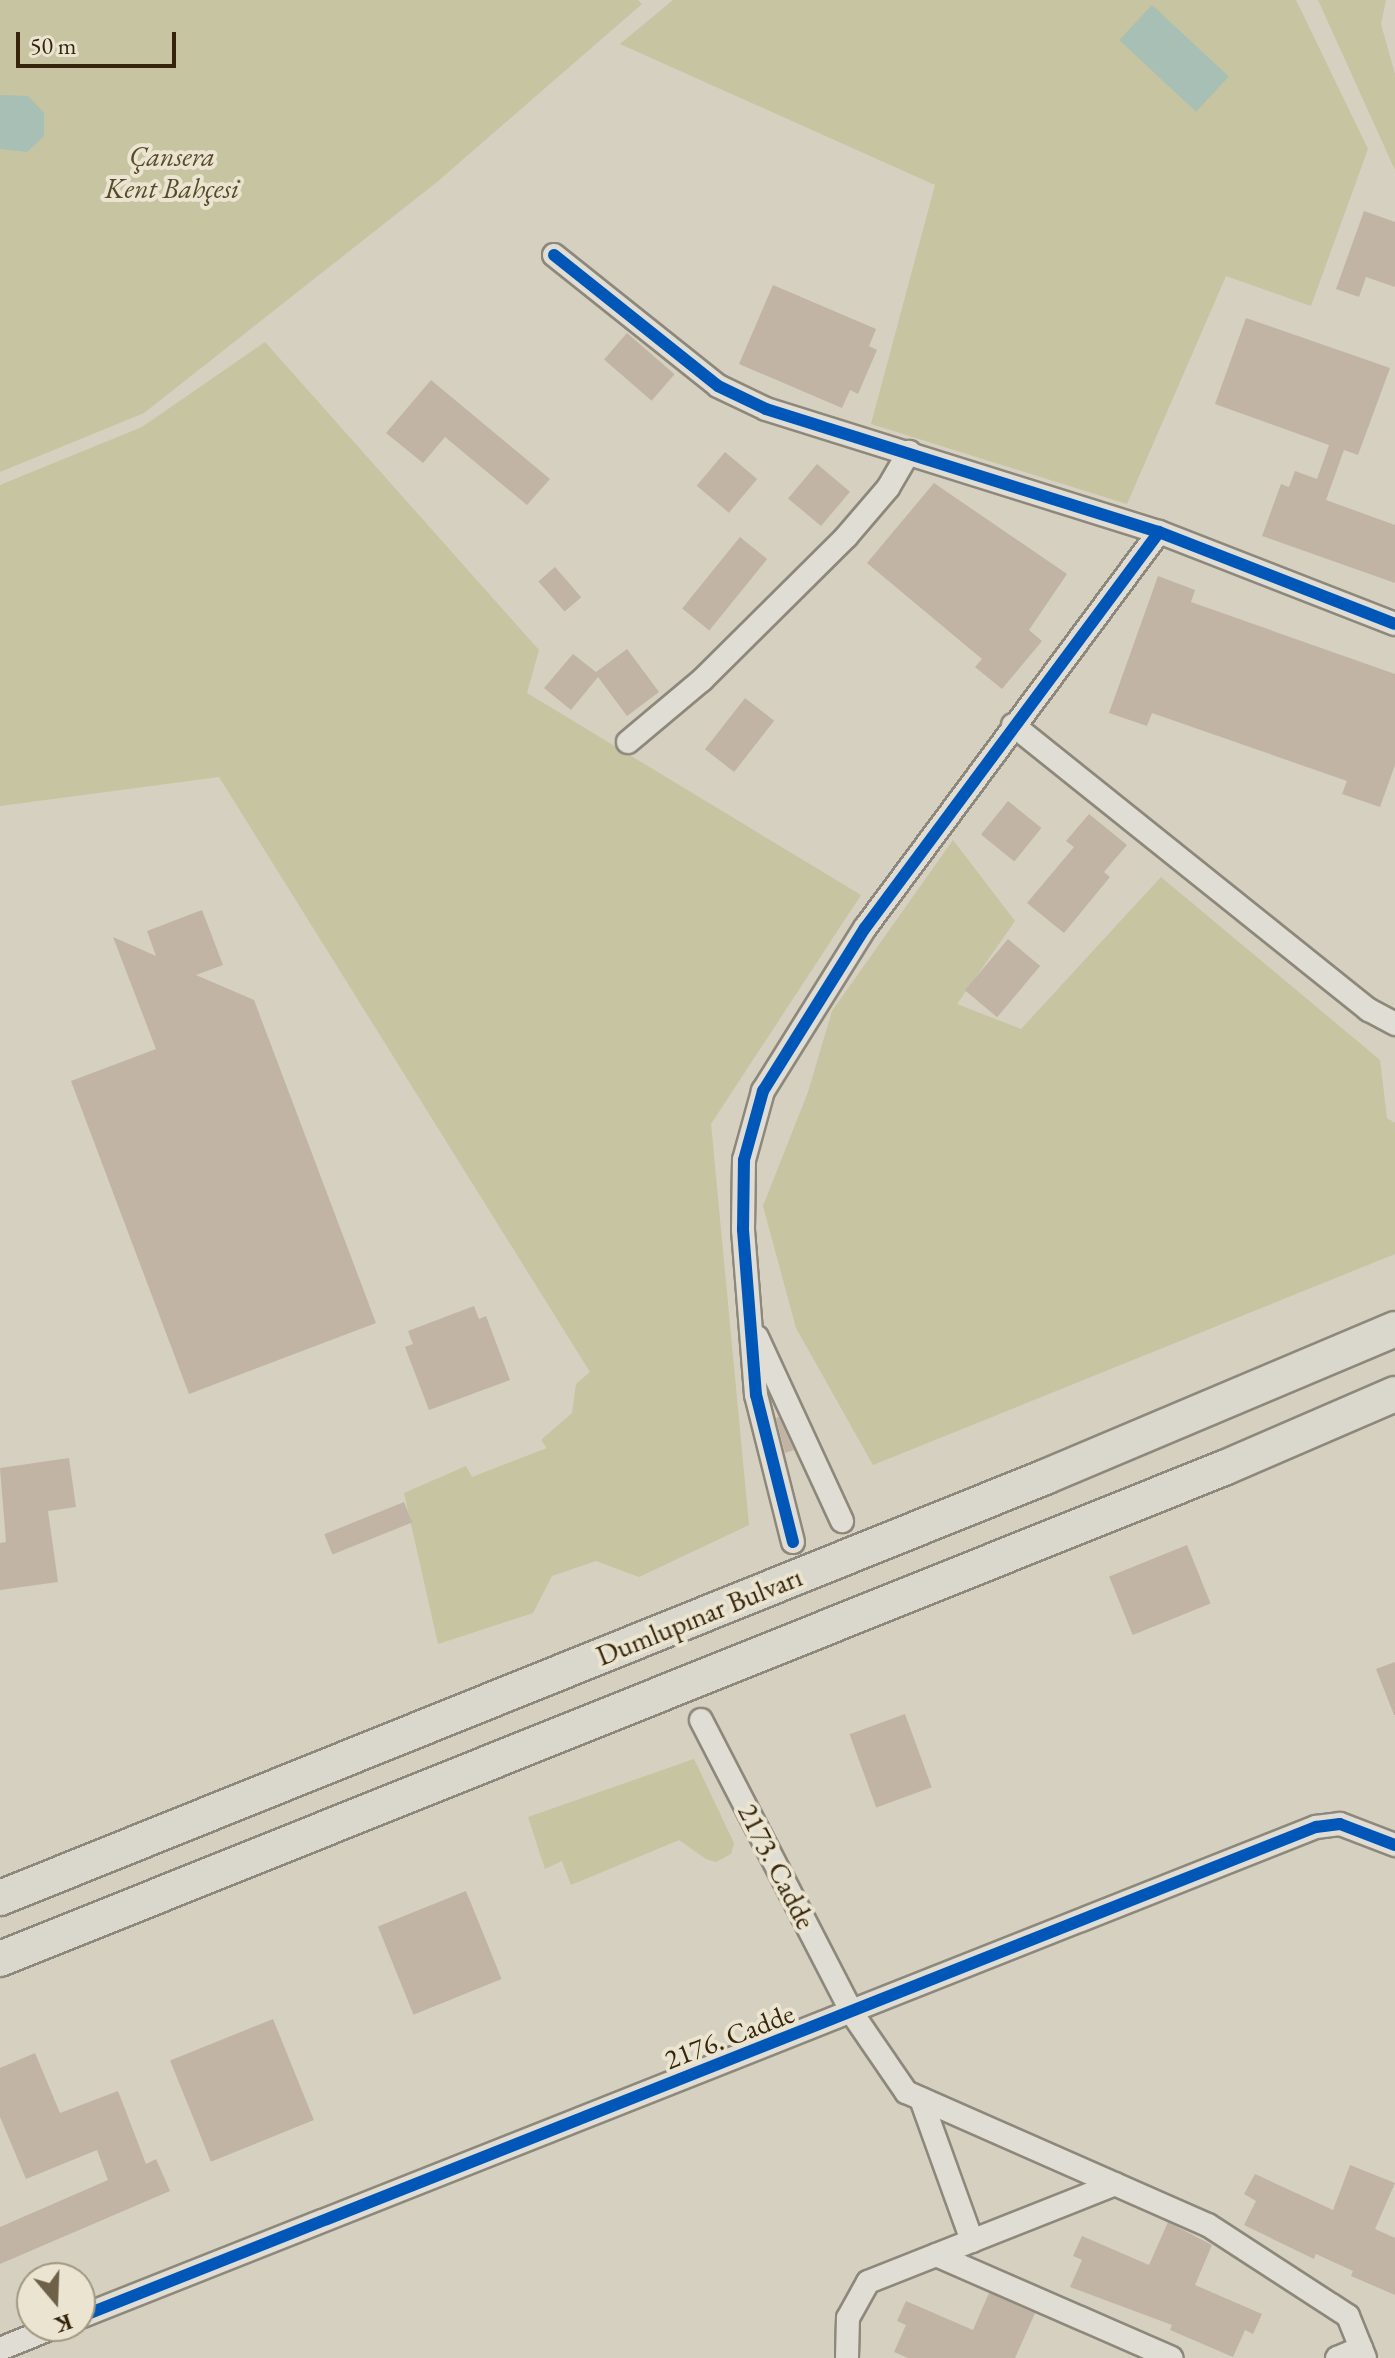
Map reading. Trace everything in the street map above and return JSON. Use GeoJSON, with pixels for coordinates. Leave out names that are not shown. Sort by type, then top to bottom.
{"type":"FeatureCollection","features":[{"type":"Feature","properties":{"kind":"highway","name":"Dumlupınar Bulvarı"},"geometry":{"type":"LineString","coordinates":[[0,1898],[1045,1477],[1395,1329]]}},
{"type":"Feature","properties":{"kind":"highway","name":"Dumlupınar Bulvarı"},"geometry":{"type":"LineString","coordinates":[[0,1959],[1209,1474],[1395,1394]]}},
{"type":"Feature","properties":{"kind":"street"},"geometry":{"type":"LineString","coordinates":[[554,255],[718,386],[766,409],[1159,532],[1395,624]]}},
{"type":"Feature","properties":{"kind":"street"},"geometry":{"type":"LineString","coordinates":[[628,742],[702,680],[846,537],[888,488],[909,452]]}},
{"type":"Feature","properties":{"kind":"street"},"geometry":{"type":"LineString","coordinates":[[793,1542],[756,1395],[743,1230],[744,1160],[763,1091],[865,928],[1159,532]]}},
{"type":"Feature","properties":{"kind":"street"},"geometry":{"type":"LineString","coordinates":[[1013,725],[1369,1010],[1395,1024]]}},
{"type":"Feature","properties":{"kind":"street"},"geometry":{"type":"LineString","coordinates":[[753,1330],[842,1521]]}},
{"type":"Feature","properties":{"kind":"street","name":"2173. Cadde"},"geometry":{"type":"LineString","coordinates":[[701,1720],[852,2013],[906,2092],[921,2099]]}},
{"type":"Feature","properties":{"kind":"street","name":"2176. Cadde"},"geometry":{"type":"LineString","coordinates":[[96,2311],[1316,1827],[1340,1824],[1395,1845]]}},
{"type":"Feature","properties":{"kind":"street"},"geometry":{"type":"LineString","coordinates":[[921,2099],[1208,2225],[1348,2316],[1363,2353],[1337,2358]]}},
{"type":"Feature","properties":{"kind":"street"},"geometry":{"type":"LineString","coordinates":[[921,2099],[972,2241]]}},
{"type":"Feature","properties":{"kind":"street"},"geometry":{"type":"LineString","coordinates":[[847,2358],[848,2318],[868,2282],[1115,2184]]}},
{"type":"Feature","properties":{"kind":"street"},"geometry":{"type":"LineString","coordinates":[[936,2255],[1172,2358]]}},
{"type":"Feature","properties":{"kind":"green space","name":"Çansera Kent Bahçesi"},"geometry":{"type":"Polygon","coordinates":[[[0,0],[638,0],[642,4],[437,182],[144,413],[0,472],[0,0]]]}},
{"type":"Feature","properties":{"kind":"green space"},"geometry":{"type":"Polygon","coordinates":[[[673,0],[1296,0],[1368,149],[1311,306],[1226,276],[1127,504],[871,424],[935,185],[620,44],[673,0]]]}},
{"type":"Feature","properties":{"kind":"green space"},"geometry":{"type":"Polygon","coordinates":[[[1318,0],[1386,0],[1381,24],[1395,74],[1395,170],[1318,0]]]}},
{"type":"Feature","properties":{"kind":"green space"},"geometry":{"type":"Polygon","coordinates":[[[265,342],[539,650],[527,693],[861,895],[711,1124],[749,1525],[639,1577],[596,1561],[552,1576],[533,1613],[438,1644],[404,1493],[466,1466],[472,1477],[547,1448],[541,1440],[572,1413],[576,1384],[590,1372],[219,777],[0,806],[0,485],[142,427],[265,342]]]}},
{"type":"Feature","properties":{"kind":"green space"},"geometry":{"type":"Polygon","coordinates":[[[953,840],[1015,921],[957,1004],[1021,1029],[1161,877],[1380,1060],[1387,1118],[1395,1123],[1395,1254],[873,1465],[796,1328],[763,1206],[808,1092],[832,1011],[953,840]]]}},
{"type":"Feature","properties":{"kind":"green space"},"geometry":{"type":"Polygon","coordinates":[[[694,1759],[734,1843],[731,1854],[716,1862],[706,1859],[679,1840],[571,1885],[562,1861],[545,1869],[528,1817],[694,1759]]]}},
{"type":"Feature","properties":{"kind":"shaded area"},"geometry":{"type":"Polygon","coordinates":[[[1152,5],[1229,77],[1196,112],[1119,40],[1152,5]]]}},
{"type":"Feature","properties":{"kind":"shaded area"},"geometry":{"type":"Polygon","coordinates":[[[0,95],[28,96],[44,113],[44,136],[27,152],[0,149],[0,95]]]}},
{"type":"Feature","properties":{"kind":"building"},"geometry":{"type":"Polygon","coordinates":[[[1364,211],[1395,222],[1395,287],[1366,277],[1359,297],[1336,289],[1364,211]]]}},
{"type":"Feature","properties":{"kind":"building"},"geometry":{"type":"Polygon","coordinates":[[[773,285],[876,329],[869,346],[877,350],[858,394],[850,390],[842,408],[739,364],[773,285]]]}},
{"type":"Feature","properties":{"kind":"building"},"geometry":{"type":"Polygon","coordinates":[[[1246,318],[1390,368],[1358,455],[1344,450],[1326,500],[1395,525],[1395,583],[1262,536],[1281,484],[1289,487],[1295,471],[1317,479],[1329,445],[1215,404],[1246,318]]]}},
{"type":"Feature","properties":{"kind":"building"},"geometry":{"type":"Polygon","coordinates":[[[627,333],[675,374],[652,401],[604,359],[627,333]]]}},
{"type":"Feature","properties":{"kind":"building"},"geometry":{"type":"Polygon","coordinates":[[[431,380],[550,479],[527,505],[445,437],[423,463],[386,433],[431,380]]]}},
{"type":"Feature","properties":{"kind":"building"},"geometry":{"type":"Polygon","coordinates":[[[725,452],[757,479],[729,513],[697,486],[725,452]]]}},
{"type":"Feature","properties":{"kind":"building"},"geometry":{"type":"Polygon","coordinates":[[[817,464],[850,492],[821,526],[788,498],[817,464]]]}},
{"type":"Feature","properties":{"kind":"building"},"geometry":{"type":"Polygon","coordinates":[[[934,483],[1067,574],[1029,630],[1042,641],[1002,689],[975,667],[982,659],[867,563],[934,483]]]}},
{"type":"Feature","properties":{"kind":"building"},"geometry":{"type":"Polygon","coordinates":[[[740,537],[767,559],[709,631],[682,608],[740,537]]]}},
{"type":"Feature","properties":{"kind":"building"},"geometry":{"type":"Polygon","coordinates":[[[555,567],[581,597],[565,612],[538,581],[555,567]]]}},
{"type":"Feature","properties":{"kind":"building"},"geometry":{"type":"Polygon","coordinates":[[[1158,576],[1195,590],[1191,602],[1395,674],[1395,765],[1380,807],[1342,794],[1347,781],[1152,713],[1147,726],[1109,713],[1158,576]]]}},
{"type":"Feature","properties":{"kind":"building"},"geometry":{"type":"Polygon","coordinates":[[[627,649],[659,692],[627,716],[598,677],[571,710],[544,688],[573,654],[596,672],[627,649]]]}},
{"type":"Feature","properties":{"kind":"building"},"geometry":{"type":"Polygon","coordinates":[[[745,698],[774,721],[734,772],[705,749],[745,698]]]}},
{"type":"Feature","properties":{"kind":"building"},"geometry":{"type":"Polygon","coordinates":[[[1008,801],[1041,828],[1014,861],[981,834],[1008,801]]]}},
{"type":"Feature","properties":{"kind":"building"},"geometry":{"type":"Polygon","coordinates":[[[1089,814],[1127,845],[1104,872],[1110,877],[1064,933],[1027,903],[1074,847],[1066,841],[1089,814]]]}},
{"type":"Feature","properties":{"kind":"building"},"geometry":{"type":"Polygon","coordinates":[[[202,910],[223,965],[196,975],[254,1000],[376,1323],[189,1394],[71,1081],[156,1049],[113,937],[156,956],[147,931],[202,910]]]}},
{"type":"Feature","properties":{"kind":"building"},"geometry":{"type":"Polygon","coordinates":[[[1008,939],[1040,966],[997,1017],[965,990],[1008,939]]]}},
{"type":"Feature","properties":{"kind":"building"},"geometry":{"type":"Polygon","coordinates":[[[474,1306],[479,1319],[486,1316],[510,1380],[429,1410],[405,1347],[413,1344],[408,1331],[474,1306]]]}},
{"type":"Feature","properties":{"kind":"building"},"geometry":{"type":"Polygon","coordinates":[[[779,1417],[794,1450],[785,1453],[776,1418],[779,1417]]]}},
{"type":"Feature","properties":{"kind":"building"},"geometry":{"type":"Polygon","coordinates":[[[69,1458],[76,1507],[48,1511],[58,1582],[0,1590],[0,1543],[6,1542],[0,1468],[69,1458]]]}},
{"type":"Feature","properties":{"kind":"building"},"geometry":{"type":"Polygon","coordinates":[[[404,1502],[412,1522],[333,1555],[324,1534],[404,1502]]]}},
{"type":"Feature","properties":{"kind":"building"},"geometry":{"type":"Polygon","coordinates":[[[1187,1545],[1211,1603],[1133,1635],[1109,1576],[1187,1545]]]}},
{"type":"Feature","properties":{"kind":"building"},"geometry":{"type":"Polygon","coordinates":[[[1395,1662],[1395,1715],[1394,1715],[1376,1669],[1395,1662]]]}},
{"type":"Feature","properties":{"kind":"building"},"geometry":{"type":"Polygon","coordinates":[[[905,1714],[932,1787],[876,1807],[850,1734],[905,1714]]]}},
{"type":"Feature","properties":{"kind":"building"},"geometry":{"type":"Polygon","coordinates":[[[466,1891],[502,1979],[414,2015],[378,1927],[466,1891]]]}},
{"type":"Feature","properties":{"kind":"building"},"geometry":{"type":"Polygon","coordinates":[[[273,2019],[314,2120],[211,2162],[170,2061],[273,2019]]]}},
{"type":"Feature","properties":{"kind":"building"},"geometry":{"type":"Polygon","coordinates":[[[35,2053],[60,2113],[118,2091],[146,2164],[156,2159],[170,2191],[0,2264],[0,2227],[108,2180],[97,2150],[26,2179],[0,2117],[0,2068],[35,2053]]]}},
{"type":"Feature","properties":{"kind":"building"},"geometry":{"type":"Polygon","coordinates":[[[1350,2165],[1395,2183],[1375,2229],[1395,2238],[1395,2295],[1351,2276],[1353,2271],[1316,2254],[1314,2259],[1244,2225],[1256,2201],[1244,2194],[1255,2174],[1333,2210],[1350,2165]]]}},
{"type":"Feature","properties":{"kind":"building"},"geometry":{"type":"Polygon","coordinates":[[[1168,2222],[1212,2245],[1195,2285],[1262,2314],[1253,2334],[1245,2330],[1233,2357],[1170,2330],[1172,2325],[1070,2287],[1082,2260],[1073,2256],[1082,2236],[1149,2265],[1168,2222]]]}},
{"type":"Feature","properties":{"kind":"building"},"geometry":{"type":"Polygon","coordinates":[[[989,2293],[1035,2313],[1015,2358],[908,2358],[894,2352],[906,2325],[897,2321],[906,2301],[973,2330],[989,2293]]]}},
{"type":"Feature","properties":{"kind":"cycle path"},"geometry":{"type":"LineString","coordinates":[[554,255],[718,386],[766,409],[1159,532],[1395,624]]}},
{"type":"Feature","properties":{"kind":"cycle path"},"geometry":{"type":"LineString","coordinates":[[793,1542],[756,1395],[743,1230],[744,1160],[763,1091],[865,928],[1159,532]]}},
{"type":"Feature","properties":{"kind":"cycle path"},"geometry":{"type":"LineString","coordinates":[[96,2311],[1316,1827],[1340,1824],[1395,1845]]}}]}
